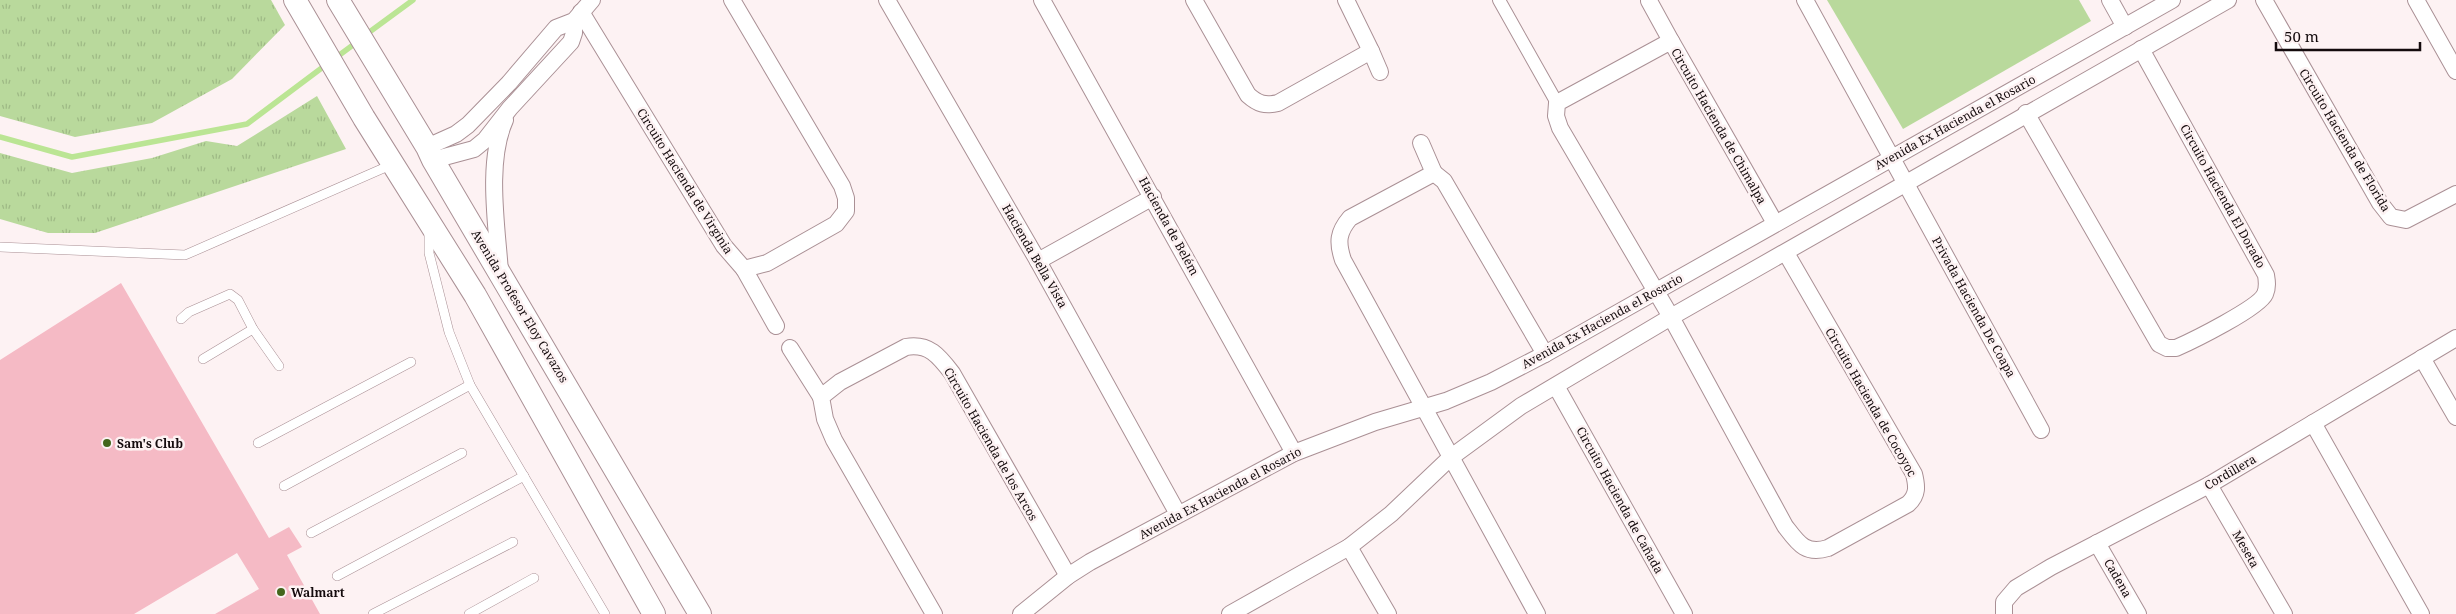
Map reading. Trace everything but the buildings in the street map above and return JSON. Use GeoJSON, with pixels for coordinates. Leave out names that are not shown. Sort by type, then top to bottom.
{"type":"FeatureCollection","features":[{"type":"Feature","properties":{"kind":"main road"},"geometry":{"type":"LineString","coordinates":[[295,0],[364,118],[475,295],[654,614]]}},
{"type":"Feature","properties":{"kind":"main road","name":"Avenida Profesor Eloy Cavazos"},"geometry":{"type":"LineString","coordinates":[[338,0],[430,153],[700,614]]}},
{"type":"Feature","properties":{"kind":"street"},"geometry":{"type":"LineString","coordinates":[[430,153],[468,125],[505,88],[556,28],[578,17],[592,0]]}},
{"type":"Feature","properties":{"kind":"street"},"geometry":{"type":"LineString","coordinates":[[732,0],[842,186],[846,198],[846,211],[836,224],[767,263],[744,269]]}},
{"type":"Feature","properties":{"kind":"street","name":"Hacienda Bella Vista"},"geometry":{"type":"LineString","coordinates":[[887,0],[1038,261],[1178,514]]}},
{"type":"Feature","properties":{"kind":"street","name":"Hacienda de Belém"},"geometry":{"type":"LineString","coordinates":[[1042,0],[1154,197],[1294,453]]}},
{"type":"Feature","properties":{"kind":"street"},"geometry":{"type":"LineString","coordinates":[[1194,0],[1242,85],[1256,103],[1267,106],[1278,103],[1371,51]]}},
{"type":"Feature","properties":{"kind":"street"},"geometry":{"type":"LineString","coordinates":[[1346,0],[1380,72]]}},
{"type":"Feature","properties":{"kind":"street"},"geometry":{"type":"LineString","coordinates":[[1499,0],[1557,103],[1556,116],[1560,128],[1672,317]]}},
{"type":"Feature","properties":{"kind":"street","name":"Privada Hacienda De Coapa"},"geometry":{"type":"LineString","coordinates":[[1805,0],[2041,430]]}},
{"type":"Feature","properties":{"kind":"street"},"geometry":{"type":"LineString","coordinates":[[2110,0],[2125,27]]}},
{"type":"Feature","properties":{"kind":"street","name":"Avenida Ex Hacienda el Rosario"},"geometry":{"type":"LineString","coordinates":[[1021,614],[1068,576],[1178,514],[1294,453],[1423,407],[1446,401],[1545,354],[2172,0]]}},
{"type":"Feature","properties":{"kind":"street"},"geometry":{"type":"LineString","coordinates":[[1236,613],[1350,547],[1391,514],[1450,458],[1502,418],[1672,317],[2026,113],[2228,0]]}},
{"type":"Feature","properties":{"kind":"street","name":"Circuito Hacienda de Florida"},"geometry":{"type":"LineString","coordinates":[[2264,0],[2380,203],[2391,217],[2397,220],[2406,220],[2456,194]]}},
{"type":"Feature","properties":{"kind":"street"},"geometry":{"type":"LineString","coordinates":[[2416,0],[2456,71]]}},
{"type":"Feature","properties":{"kind":"street"},"geometry":{"type":"LineString","coordinates":[[1649,1],[1671,41]]}},
{"type":"Feature","properties":{"kind":"street"},"geometry":{"type":"LineString","coordinates":[[430,153],[474,149],[485,140],[510,108],[571,42],[578,17]]}},
{"type":"Feature","properties":{"kind":"street","name":"Circuito Hacienda de Virginia"},"geometry":{"type":"LineString","coordinates":[[578,17],[724,246],[744,269],[776,326]]}},
{"type":"Feature","properties":{"kind":"street","name":"Circuito Hacienda de Chimalpa"},"geometry":{"type":"LineString","coordinates":[[1557,103],[1671,41],[1775,223]]}},
{"type":"Feature","properties":{"kind":"street","name":"Circuito Hacienda El Dorado"},"geometry":{"type":"LineString","coordinates":[[2026,113],[2159,344],[2167,348],[2176,348],[2240,314],[2259,302],[2265,294],[2268,285],[2266,275],[2141,49]]}},
{"type":"Feature","properties":{"kind":"street"},"geometry":{"type":"LineString","coordinates":[[500,272],[496,204],[496,161],[502,128],[510,108]]}},
{"type":"Feature","properties":{"kind":"street"},"geometry":{"type":"LineString","coordinates":[[1421,143],[1434,173],[1444,181],[1545,354]]}},
{"type":"Feature","properties":{"kind":"street"},"geometry":{"type":"LineString","coordinates":[[1434,173],[1350,218],[1338,236],[1343,260],[1537,614]]}},
{"type":"Feature","properties":{"kind":"street"},"geometry":{"type":"LineString","coordinates":[[1038,261],[1154,197]]}},
{"type":"Feature","properties":{"kind":"street","name":"Circuito Hacienda de Cocoyoc"},"geometry":{"type":"LineString","coordinates":[[1672,317],[1785,526],[1801,545],[1817,551],[1828,548],[1908,504],[1916,493],[1917,485],[1914,474],[1786,253]]}},
{"type":"Feature","properties":{"kind":"street","name":"Cordillera"},"geometry":{"type":"LineString","coordinates":[[2004,608],[2016,588],[2097,543],[2209,485],[2456,338]]}},
{"type":"Feature","properties":{"kind":"street","name":"Circuito Hacienda de los Arcos"},"geometry":{"type":"LineString","coordinates":[[821,398],[840,382],[897,350],[917,345],[929,348],[940,357],[952,373],[1068,576]]}},
{"type":"Feature","properties":{"kind":"street"},"geometry":{"type":"LineString","coordinates":[[790,348],[821,398],[825,419],[834,440],[934,614]]}},
{"type":"Feature","properties":{"kind":"street"},"geometry":{"type":"LineString","coordinates":[[2422,358],[2456,418]]}},
{"type":"Feature","properties":{"kind":"street","name":"Circuito Hacienda de Cañada"},"geometry":{"type":"LineString","coordinates":[[1556,386],[1684,614]]}},
{"type":"Feature","properties":{"kind":"street"},"geometry":{"type":"LineString","coordinates":[[2313,423],[2421,614]]}},
{"type":"Feature","properties":{"kind":"street","name":"Meseta"},"geometry":{"type":"LineString","coordinates":[[2209,485],[2284,614]]}},
{"type":"Feature","properties":{"kind":"street","name":"Cadena"},"geometry":{"type":"LineString","coordinates":[[2097,543],[2138,614]]}},
{"type":"Feature","properties":{"kind":"street"},"geometry":{"type":"LineString","coordinates":[[1350,547],[1388,614]]}},
{"type":"Feature","properties":{"kind":"lane"},"geometry":{"type":"LineString","coordinates":[[0,247],[186,255],[393,164]]}},
{"type":"Feature","properties":{"kind":"lane"},"geometry":{"type":"LineString","coordinates":[[430,223],[429,253],[449,332],[470,385],[605,614]]}},
{"type":"Feature","properties":{"kind":"lane"},"geometry":{"type":"LineString","coordinates":[[181,319],[189,312],[230,294],[238,300],[253,329],[279,366]]}},
{"type":"Feature","properties":{"kind":"lane"},"geometry":{"type":"LineString","coordinates":[[203,359],[253,329]]}},
{"type":"Feature","properties":{"kind":"lane"},"geometry":{"type":"LineString","coordinates":[[258,444],[411,362]]}},
{"type":"Feature","properties":{"kind":"lane"},"geometry":{"type":"LineString","coordinates":[[284,486],[470,385]]}},
{"type":"Feature","properties":{"kind":"lane"},"geometry":{"type":"LineString","coordinates":[[311,533],[462,453]]}},
{"type":"Feature","properties":{"kind":"lane"},"geometry":{"type":"LineString","coordinates":[[336,576],[524,476]]}},
{"type":"Feature","properties":{"kind":"lane"},"geometry":{"type":"LineString","coordinates":[[373,614],[513,542]]}},
{"type":"Feature","properties":{"kind":"lane"},"geometry":{"type":"LineString","coordinates":[[469,614],[534,578]]}},
{"type":"Feature","properties":{"kind":"green space"},"geometry":{"type":"Polygon","coordinates":[[[0,0],[271,0],[285,25],[232,79],[152,123],[75,137],[0,116],[0,0]]]}},
{"type":"Feature","properties":{"kind":"green space"},"geometry":{"type":"Polygon","coordinates":[[[1827,0],[2079,0],[2091,21],[1903,129],[1827,0]]]}},
{"type":"Feature","properties":{"kind":"green space"},"geometry":{"type":"Polygon","coordinates":[[[317,96],[346,149],[95,233],[48,233],[0,219],[0,153],[72,173],[152,158],[206,141],[237,146],[317,96]]]}},
{"type":"Feature","properties":{"kind":"waterway"},"geometry":{"type":"LineString","coordinates":[[364,36],[413,0]]}},
{"type":"Feature","properties":{"kind":"waterway"},"geometry":{"type":"LineString","coordinates":[[334,59],[357,42]]}},
{"type":"Feature","properties":{"kind":"waterway"},"geometry":{"type":"LineString","coordinates":[[0,137],[72,157],[247,124],[327,64]]}},
{"type":"Feature","properties":{"kind":"place","name":"Sam's Club"},"geometry":{"type":"Point","coordinates":[107,443]}},
{"type":"Feature","properties":{"kind":"place","name":"Walmart"},"geometry":{"type":"Point","coordinates":[281,592]}}]}
